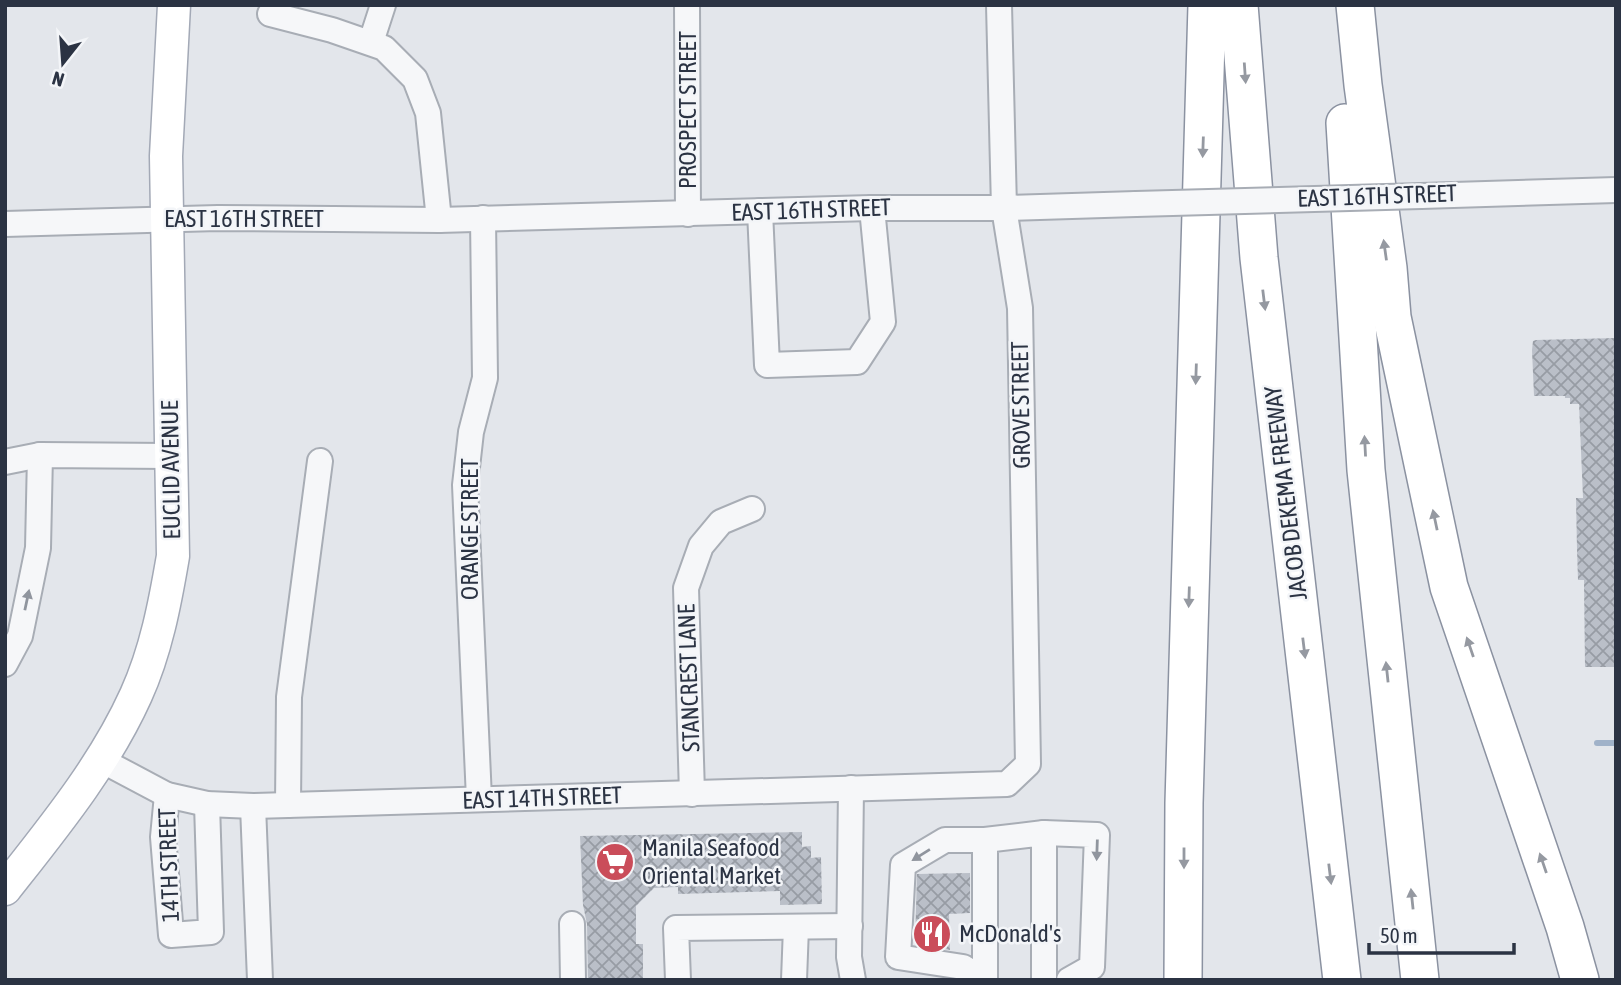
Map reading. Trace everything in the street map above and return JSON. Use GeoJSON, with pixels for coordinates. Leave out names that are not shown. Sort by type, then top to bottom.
{"type":"FeatureCollection","features":[{"type":"Feature","properties":{"kind":"highway"},"geometry":{"type":"LineString","coordinates":[[1183,980],[1184,803],[1207,5]]}},
{"type":"Feature","properties":{"kind":"highway","name":"JACOB DEKEMA FREEWAY"},"geometry":{"type":"LineString","coordinates":[[1240,5],[1259,258],[1342,979]]}},
{"type":"Feature","properties":{"kind":"highway"},"geometry":{"type":"LineString","coordinates":[[1338,5],[1366,470],[1420,973]]}},
{"type":"Feature","properties":{"kind":"highway"},"geometry":{"type":"LineString","coordinates":[[1355,5],[1392,317],[1449,587],[1565,927],[1580,980]]}},
{"type":"Feature","properties":{"kind":"main road","name":"EUCLID AVENUE"},"geometry":{"type":"LineString","coordinates":[[5,889],[101,760],[136,694],[163,617],[173,556],[166,156],[174,5]]}},
{"type":"Feature","properties":{"kind":"street"},"geometry":{"type":"LineString","coordinates":[[371,42],[383,5]]}},
{"type":"Feature","properties":{"kind":"street","name":"PROSPECT STREET"},"geometry":{"type":"LineString","coordinates":[[687,5],[688,214]]}},
{"type":"Feature","properties":{"kind":"street","name":"GROVE STREET"},"geometry":{"type":"LineString","coordinates":[[993,785],[1007,784],[1028,764],[1020,308],[1004,208],[999,5]]}},
{"type":"Feature","properties":{"kind":"street"},"geometry":{"type":"LineString","coordinates":[[270,14],[371,42],[384,48],[415,79],[428,113],[439,220]]}},
{"type":"Feature","properties":{"kind":"street","name":"EAST 16TH STREET"},"geometry":{"type":"LineString","coordinates":[[5,224],[169,219],[439,220],[872,208],[1004,208],[1616,190]]}},
{"type":"Feature","properties":{"kind":"street"},"geometry":{"type":"LineString","coordinates":[[760,211],[767,365],[857,362],[883,322],[872,208]]}},
{"type":"Feature","properties":{"kind":"street","name":"ORANGE STREET"},"geometry":{"type":"LineString","coordinates":[[479,799],[466,485],[471,432],[485,378],[483,218]]}},
{"type":"Feature","properties":{"kind":"street"},"geometry":{"type":"LineString","coordinates":[[5,462],[40,455],[170,456]]}},
{"type":"Feature","properties":{"kind":"street"},"geometry":{"type":"LineString","coordinates":[[5,664],[20,636],[38,548],[40,455]]}},
{"type":"Feature","properties":{"kind":"street"},"geometry":{"type":"LineString","coordinates":[[288,805],[289,697],[320,461]]}},
{"type":"Feature","properties":{"kind":"street","name":"STANCREST LANE"},"geometry":{"type":"LineString","coordinates":[[692,794],[685,588],[701,546],[721,522],[752,509]]}},
{"type":"Feature","properties":{"kind":"street","name":"EAST 14TH STREET"},"geometry":{"type":"LineString","coordinates":[[101,760],[167,795],[207,804],[253,806],[993,785]]}},
{"type":"Feature","properties":{"kind":"street"},"geometry":{"type":"LineString","coordinates":[[851,788],[849,957],[853,980]]}},
{"type":"Feature","properties":{"kind":"street","name":"14TH STREET"},"geometry":{"type":"LineString","coordinates":[[167,795],[163,837],[171,935],[211,932],[207,804]]}},
{"type":"Feature","properties":{"kind":"street"},"geometry":{"type":"LineString","coordinates":[[253,806],[260,980]]}},
{"type":"Feature","properties":{"kind":"street"},"geometry":{"type":"LineString","coordinates":[[1044,833],[1044,980]]}},
{"type":"Feature","properties":{"kind":"street"},"geometry":{"type":"LineString","coordinates":[[985,839],[984,979],[963,967],[898,957],[903,866],[946,839],[985,839],[1044,833],[1097,835],[1092,967],[1069,980]]}},
{"type":"Feature","properties":{"kind":"street"},"geometry":{"type":"LineString","coordinates":[[572,925],[573,980]]}},
{"type":"Feature","properties":{"kind":"street"},"geometry":{"type":"LineString","coordinates":[[678,980],[676,928],[850,926]]}},
{"type":"Feature","properties":{"kind":"street"},"geometry":{"type":"LineString","coordinates":[[794,980],[796,927]]}},
{"type":"Feature","properties":{"kind":"building"},"geometry":{"type":"Polygon","coordinates":[[[1616,338],[1616,667],[1585,667],[1584,580],[1578,580],[1577,549],[1576,498],[1583,498],[1579,404],[1570,404],[1570,398],[1565,396],[1534,396],[1532,350],[1533,341],[1536,340],[1616,338]]]}},
{"type":"Feature","properties":{"kind":"building"},"geometry":{"type":"Polygon","coordinates":[[[802,832],[802,847],[811,846],[811,858],[821,857],[822,904],[780,905],[780,891],[678,894],[678,887],[654,888],[636,906],[636,944],[643,944],[643,980],[588,980],[587,924],[583,905],[580,836],[802,832]]]}},
{"type":"Feature","properties":{"kind":"building","name":"McDonald's"},"geometry":{"type":"Polygon","coordinates":[[[970,873],[970,913],[949,914],[950,950],[915,944],[917,874],[970,873]]]}},
{"type":"Feature","properties":{"kind":"waterway"},"geometry":{"type":"LineString","coordinates":[[1597,743],[1616,743]]}},
{"type":"Feature","properties":{"kind":"place","name":"Manila Seafood Oriental Market"},"geometry":{"type":"Point","coordinates":[615,862]}},
{"type":"Feature","properties":{"kind":"place","name":"McDonald's"},"geometry":{"type":"Point","coordinates":[932,934]}}]}
